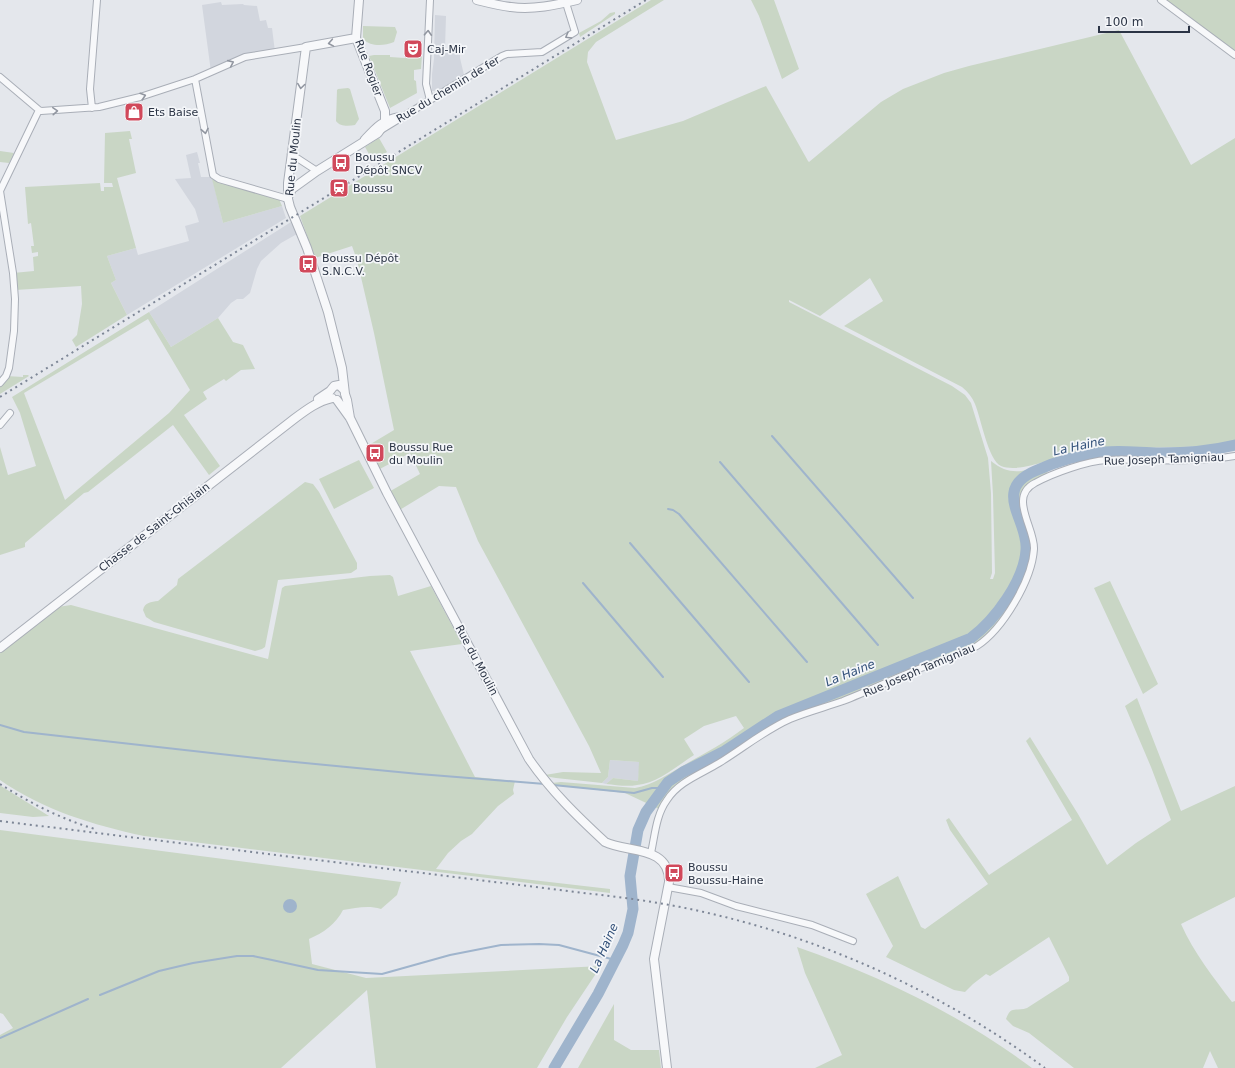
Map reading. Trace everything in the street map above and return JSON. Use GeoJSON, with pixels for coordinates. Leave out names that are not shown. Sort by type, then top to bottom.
{"type":"FeatureCollection","features":[{"type":"Feature","properties":{"kind":"street"},"geometry":{"type":"LineString","coordinates":[[92,108],[90,89],[97,0]]}},
{"type":"Feature","properties":{"kind":"street","name":"Rue Rogier"},"geometry":{"type":"LineString","coordinates":[[359,0],[356,38],[387,116]]}},
{"type":"Feature","properties":{"kind":"street"},"geometry":{"type":"LineString","coordinates":[[430,0],[426,84],[430,100]]}},
{"type":"Feature","properties":{"kind":"street"},"geometry":{"type":"LineString","coordinates":[[478,0],[520,8],[566,3],[577,0]]}},
{"type":"Feature","properties":{"kind":"street"},"geometry":{"type":"LineString","coordinates":[[1161,0],[1235,55]]}},
{"type":"Feature","properties":{"kind":"street","name":"Rue du chemin de fer"},"geometry":{"type":"LineString","coordinates":[[382,130],[402,116],[502,56],[506,54],[542,52],[575,32],[566,3]]}},
{"type":"Feature","properties":{"kind":"street"},"geometry":{"type":"LineString","coordinates":[[0,77],[39,110],[92,108],[140,97],[195,79],[245,57],[356,38]]}},
{"type":"Feature","properties":{"kind":"street","name":"Rue du Moulin"},"geometry":{"type":"LineString","coordinates":[[306,47],[291,154],[288,199],[307,248],[328,312],[338,354],[342,390],[347,400],[350,418]]}},
{"type":"Feature","properties":{"kind":"street"},"geometry":{"type":"LineString","coordinates":[[195,79],[213,175],[219,179],[288,199],[292,188],[316,171],[375,136],[382,130],[387,116]]}},
{"type":"Feature","properties":{"kind":"street"},"geometry":{"type":"LineString","coordinates":[[0,384],[6,376],[9,368],[14,331],[15,290],[0,191],[39,110]]}},
{"type":"Feature","properties":{"kind":"street"},"geometry":{"type":"LineString","coordinates":[[359,145],[387,116],[402,116]]}},
{"type":"Feature","properties":{"kind":"street"},"geometry":{"type":"LineString","coordinates":[[291,154],[316,171]]}},
{"type":"Feature","properties":{"kind":"street"},"geometry":{"type":"LineString","coordinates":[[334,386],[342,390],[342,398],[333,396],[334,386]]}},
{"type":"Feature","properties":{"kind":"street","name":"Rue du Moulin"},"geometry":{"type":"LineString","coordinates":[[333,396],[350,418],[387,493],[529,760],[554,792],[605,842],[611,845],[647,852]]}},
{"type":"Feature","properties":{"kind":"street","name":"Chasse de Saint-Ghislain"},"geometry":{"type":"LineString","coordinates":[[0,648],[309,408],[333,396]]}},
{"type":"Feature","properties":{"kind":"street"},"geometry":{"type":"LineString","coordinates":[[0,425],[10,413]]}},
{"type":"Feature","properties":{"kind":"street","name":"Rue Joseph Tamigniau"},"geometry":{"type":"LineString","coordinates":[[647,852],[660,810],[671,794],[682,785],[783,722],[841,702],[915,670],[966,652],[993,633],[1008,615],[1015,603],[1025,581],[1034,553],[1034,540],[1023,505],[1026,490],[1034,484],[1077,466],[1097,461],[1199,460],[1235,456]]}},
{"type":"Feature","properties":{"kind":"street"},"geometry":{"type":"LineString","coordinates":[[647,852],[659,859],[667,869],[669,877],[654,959],[667,1068]]}},
{"type":"Feature","properties":{"kind":"street"},"geometry":{"type":"LineString","coordinates":[[668,887],[701,893],[742,908],[812,925],[853,941]]}},
{"type":"Feature","properties":{"kind":"shaded area"},"geometry":{"type":"Polygon","coordinates":[[[221,2],[222,5],[243,4],[257,6],[260,21],[266,20],[268,28],[272,28],[275,52],[245,57],[211,72],[202,5],[221,2]]]}},
{"type":"Feature","properties":{"kind":"shaded area"},"geometry":{"type":"Polygon","coordinates":[[[435,15],[446,16],[445,48],[460,48],[460,58],[464,75],[438,91],[432,91],[434,59],[435,15]]]}},
{"type":"Feature","properties":{"kind":"shaded area"},"geometry":{"type":"Polygon","coordinates":[[[197,152],[200,163],[198,163],[201,177],[212,177],[223,223],[282,206],[286,218],[127,315],[111,283],[116,280],[107,256],[136,248],[138,255],[189,241],[185,226],[199,222],[195,209],[175,179],[191,178],[186,155],[197,152]]]}},
{"type":"Feature","properties":{"kind":"shaded area"},"geometry":{"type":"Polygon","coordinates":[[[291,222],[297,234],[281,243],[261,261],[250,293],[243,299],[237,299],[231,303],[218,318],[171,347],[149,312],[291,222]]]}},
{"type":"Feature","properties":{"kind":"shaded area"},"geometry":{"type":"Polygon","coordinates":[[[610,760],[640,762],[638,781],[613,778],[606,784],[602,783],[608,777],[610,760]]]}},
{"type":"Feature","properties":{"kind":"green space"},"geometry":{"type":"Polygon","coordinates":[[[651,0],[664,0],[596,42],[588,52],[587,62],[616,140],[683,121],[766,86],[809,162],[881,102],[903,89],[944,73],[969,66],[1119,30],[1191,165],[1235,138],[1235,443],[1103,450],[1079,453],[1046,464],[1044,462],[1017,468],[1001,466],[992,456],[975,404],[962,387],[844,326],[883,301],[870,278],[820,316],[789,300],[789,302],[952,386],[965,395],[971,403],[988,458],[991,493],[992,573],[990,579],[993,579],[995,573],[991,461],[1010,471],[1023,471],[1044,465],[1048,474],[1023,490],[1032,541],[1028,567],[1019,590],[1001,621],[981,640],[965,650],[851,696],[789,717],[685,780],[659,809],[625,793],[553,785],[552,783],[561,782],[635,788],[649,784],[667,775],[723,743],[744,728],[736,716],[704,726],[684,739],[694,755],[660,778],[645,784],[622,786],[606,784],[613,778],[638,781],[639,762],[610,760],[608,777],[602,783],[556,778],[545,775],[563,772],[601,773],[589,746],[478,541],[456,487],[439,486],[398,511],[387,493],[420,474],[410,453],[376,471],[364,448],[394,430],[357,260],[352,246],[315,258],[300,216],[651,0]]]}},
{"type":"Feature","properties":{"kind":"green space"},"geometry":{"type":"Polygon","coordinates":[[[751,0],[774,0],[799,69],[782,79],[759,16],[751,0]]]}},
{"type":"Feature","properties":{"kind":"green space"},"geometry":{"type":"Polygon","coordinates":[[[1165,0],[1235,0],[1235,52],[1165,0]]]}},
{"type":"Feature","properties":{"kind":"green space"},"geometry":{"type":"Polygon","coordinates":[[[615,12],[615,14],[580,37],[579,33],[601,21],[610,13],[615,12]]]}},
{"type":"Feature","properties":{"kind":"green space"},"geometry":{"type":"Polygon","coordinates":[[[363,26],[395,27],[397,32],[394,42],[374,45],[366,42],[363,39],[363,26]]]}},
{"type":"Feature","properties":{"kind":"green space"},"geometry":{"type":"Polygon","coordinates":[[[406,54],[422,55],[421,69],[414,70],[414,80],[416,81],[417,93],[390,108],[369,56],[390,55],[390,57],[405,58],[406,54]]]}},
{"type":"Feature","properties":{"kind":"green space"},"geometry":{"type":"Polygon","coordinates":[[[350,89],[359,119],[355,125],[345,126],[336,121],[337,90],[350,89]]]}},
{"type":"Feature","properties":{"kind":"green space"},"geometry":{"type":"Polygon","coordinates":[[[130,131],[132,139],[129,139],[136,173],[117,178],[136,248],[107,256],[116,280],[111,283],[127,315],[76,347],[72,340],[77,335],[82,304],[81,286],[15,290],[13,273],[34,271],[33,257],[38,256],[38,252],[32,253],[31,246],[34,246],[31,223],[28,224],[25,187],[100,183],[101,191],[104,191],[104,187],[113,187],[112,183],[104,183],[105,133],[130,131]]]}},
{"type":"Feature","properties":{"kind":"green space"},"geometry":{"type":"Polygon","coordinates":[[[379,138],[387,152],[373,161],[365,147],[379,138]]]}},
{"type":"Feature","properties":{"kind":"green space"},"geometry":{"type":"Polygon","coordinates":[[[0,151],[14,153],[9,163],[0,162],[0,151]]]}},
{"type":"Feature","properties":{"kind":"green space"},"geometry":{"type":"Polygon","coordinates":[[[212,179],[279,199],[282,206],[223,223],[212,179]]]}},
{"type":"Feature","properties":{"kind":"green space"},"geometry":{"type":"Polygon","coordinates":[[[149,312],[171,347],[218,318],[233,342],[243,345],[255,369],[241,370],[226,381],[224,379],[203,392],[207,399],[184,415],[220,466],[209,475],[173,425],[88,492],[84,493],[25,543],[25,547],[0,555],[0,447],[8,475],[36,466],[20,413],[12,397],[149,312]],[[148,319],[24,393],[65,500],[169,413],[190,390],[148,319]]]}},
{"type":"Feature","properties":{"kind":"green space"},"geometry":{"type":"Polygon","coordinates":[[[23,375],[29,376],[0,394],[0,383],[6,376],[23,377],[23,375]]]}},
{"type":"Feature","properties":{"kind":"green space"},"geometry":{"type":"Polygon","coordinates":[[[359,460],[374,488],[334,509],[319,479],[359,460]]]}},
{"type":"Feature","properties":{"kind":"green space"},"geometry":{"type":"Polygon","coordinates":[[[305,482],[313,484],[319,492],[357,563],[357,569],[351,573],[278,580],[265,647],[255,651],[154,622],[146,617],[143,610],[147,604],[158,601],[177,585],[178,579],[305,482]]]}},
{"type":"Feature","properties":{"kind":"green space"},"geometry":{"type":"Polygon","coordinates":[[[390,575],[393,577],[398,596],[431,586],[462,644],[410,651],[475,777],[515,781],[513,790],[514,794],[498,806],[472,834],[461,841],[448,853],[436,869],[610,889],[610,893],[144,836],[106,827],[51,808],[16,791],[0,780],[0,652],[58,607],[71,605],[268,659],[282,588],[285,586],[390,575]]]}},
{"type":"Feature","properties":{"kind":"green space"},"geometry":{"type":"Polygon","coordinates":[[[1110,581],[1158,684],[1143,694],[1094,588],[1110,581]]]}},
{"type":"Feature","properties":{"kind":"green space"},"geometry":{"type":"Polygon","coordinates":[[[1137,698],[1181,811],[1235,786],[1235,897],[1181,924],[1204,964],[1232,1002],[1235,1001],[1235,1068],[1218,1068],[1210,1051],[1203,1068],[1074,1068],[1029,1033],[1013,1026],[1006,1019],[1012,1010],[1027,1008],[1069,981],[1069,977],[1049,937],[990,976],[986,974],[965,992],[954,990],[886,957],[893,946],[866,894],[898,876],[921,927],[925,929],[988,884],[950,830],[946,820],[949,818],[989,875],[1072,820],[1026,741],[1030,737],[1078,814],[1107,865],[1136,843],[1171,820],[1151,767],[1125,706],[1137,698]]]}},
{"type":"Feature","properties":{"kind":"green space"},"geometry":{"type":"Polygon","coordinates":[[[0,785],[49,816],[33,817],[0,813],[0,785]]]}},
{"type":"Feature","properties":{"kind":"green space"},"geometry":{"type":"Polygon","coordinates":[[[0,830],[401,882],[397,895],[381,909],[367,907],[343,910],[337,920],[329,928],[309,939],[312,964],[366,978],[601,966],[567,1017],[537,1068],[376,1068],[367,990],[281,1068],[0,1068],[0,1035],[13,1028],[3,1014],[0,1013],[0,830]]]}},
{"type":"Feature","properties":{"kind":"green space"},"geometry":{"type":"Polygon","coordinates":[[[797,947],[828,958],[919,998],[977,1031],[1032,1068],[815,1068],[842,1055],[805,973],[797,947]]]}},
{"type":"Feature","properties":{"kind":"green space"},"geometry":{"type":"Polygon","coordinates":[[[614,1004],[614,1040],[631,1050],[659,1050],[661,1068],[578,1068],[614,1004]]]}},
{"type":"Feature","properties":{"kind":"water"},"geometry":{"type":"Polygon","coordinates":[[[290,899],[295,901],[297,906],[295,911],[290,913],[285,911],[283,906],[285,901],[290,899]]]}},
{"type":"Feature","properties":{"kind":"waterway"},"geometry":{"type":"LineString","coordinates":[[772,436],[913,598]]}},
{"type":"Feature","properties":{"kind":"waterway","name":"La Haine"},"geometry":{"type":"LineString","coordinates":[[554,1068],[598,994],[628,933],[633,909],[630,876],[638,830],[646,812],[668,782],[683,772],[723,752],[778,716],[971,638],[989,621],[1007,599],[1020,574],[1026,550],[1025,539],[1015,507],[1015,487],[1022,479],[1035,471],[1069,459],[1096,453],[1112,451],[1179,453],[1235,445]]}},
{"type":"Feature","properties":{"kind":"waterway"},"geometry":{"type":"LineString","coordinates":[[720,462],[878,645]]}},
{"type":"Feature","properties":{"kind":"waterway"},"geometry":{"type":"LineString","coordinates":[[668,509],[679,514],[807,662]]}},
{"type":"Feature","properties":{"kind":"waterway"},"geometry":{"type":"LineString","coordinates":[[630,543],[749,682]]}},
{"type":"Feature","properties":{"kind":"waterway"},"geometry":{"type":"LineString","coordinates":[[583,583],[663,677]]}},
{"type":"Feature","properties":{"kind":"waterway"},"geometry":{"type":"LineString","coordinates":[[0,725],[24,732],[274,760],[545,784]]}},
{"type":"Feature","properties":{"kind":"waterway"},"geometry":{"type":"LineString","coordinates":[[553,785],[634,793],[652,788],[663,788]]}},
{"type":"Feature","properties":{"kind":"waterway"},"geometry":{"type":"LineString","coordinates":[[100,995],[159,971],[193,963],[237,956],[253,956],[318,970],[382,974],[450,955],[501,945],[559,945],[615,960]]}},
{"type":"Feature","properties":{"kind":"waterway"},"geometry":{"type":"LineString","coordinates":[[0,1038],[88,999]]}},
{"type":"Feature","properties":{"kind":"railway"},"geometry":{"type":"LineString","coordinates":[[0,397],[646,0]]}},
{"type":"Feature","properties":{"kind":"railway"},"geometry":{"type":"LineString","coordinates":[[0,784],[46,810],[95,829]]}},
{"type":"Feature","properties":{"kind":"railway"},"geometry":{"type":"LineString","coordinates":[[0,821],[625,898],[682,907],[737,920],[792,937],[846,956],[898,979],[998,1035],[1045,1068]]}},
{"type":"Feature","properties":{"kind":"place","name":"Caj-Mir"},"geometry":{"type":"Point","coordinates":[413,49]}},
{"type":"Feature","properties":{"kind":"place","name":"Ets Baise"},"geometry":{"type":"Point","coordinates":[134,112]}},
{"type":"Feature","properties":{"kind":"place","name":"Boussu Dépôt SNCV"},"geometry":{"type":"Point","coordinates":[341,163]}},
{"type":"Feature","properties":{"kind":"place","name":"Boussu"},"geometry":{"type":"Point","coordinates":[339,188]}},
{"type":"Feature","properties":{"kind":"place","name":"Boussu Dépôt S.N.C.V."},"geometry":{"type":"Point","coordinates":[308,264]}},
{"type":"Feature","properties":{"kind":"place","name":"Boussu Rue du Moulin"},"geometry":{"type":"Point","coordinates":[375,453]}},
{"type":"Feature","properties":{"kind":"place","name":"Boussu Boussu-Haine"},"geometry":{"type":"Point","coordinates":[674,873]}}]}
